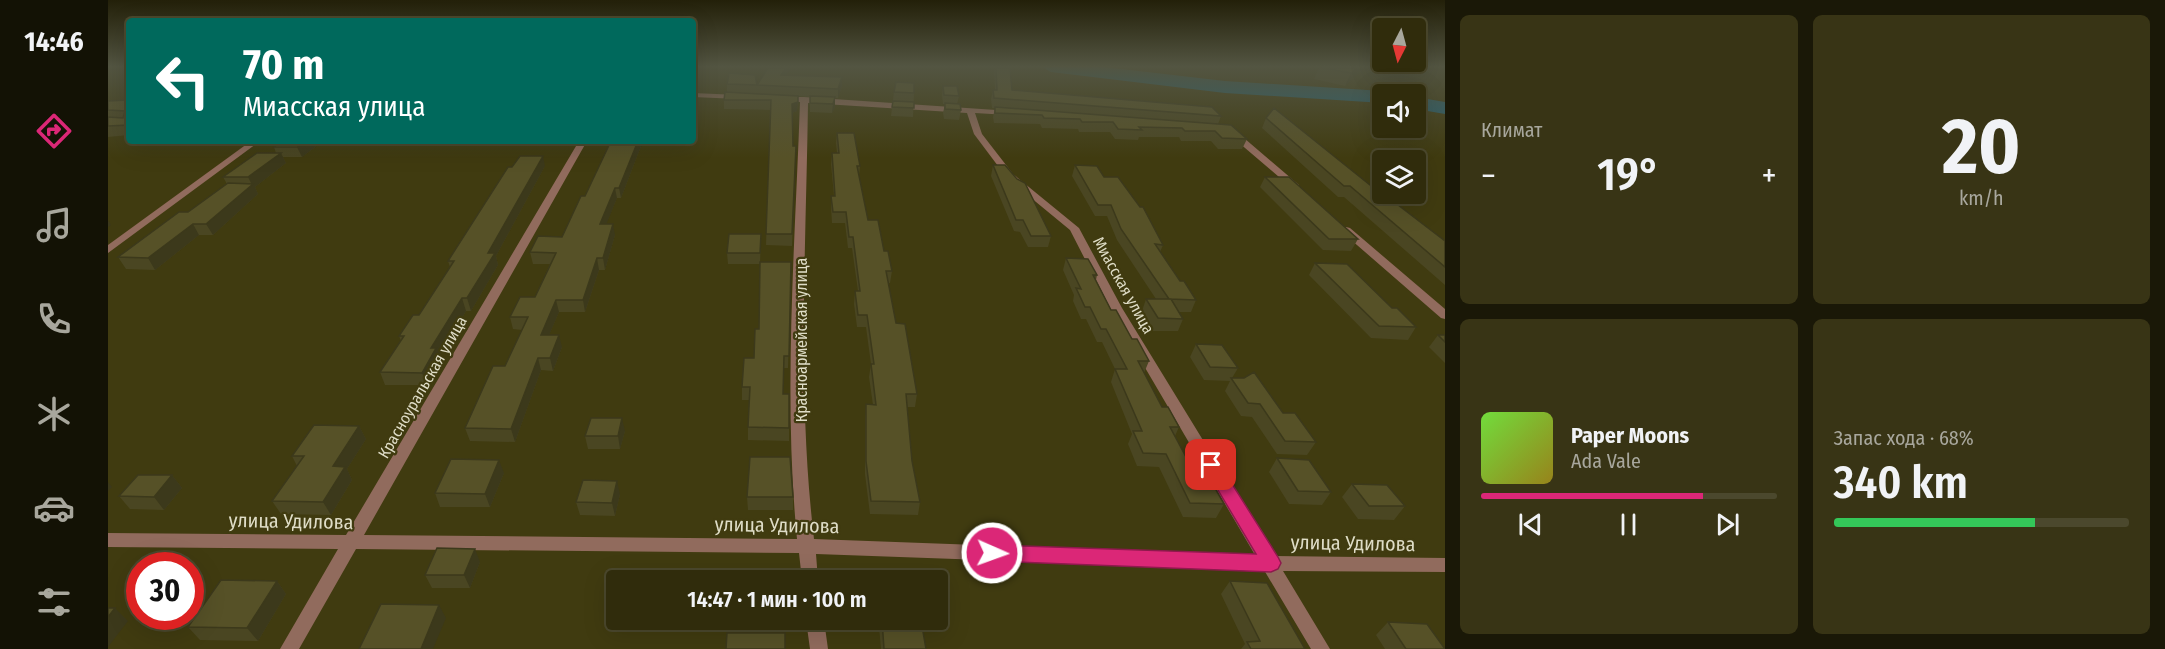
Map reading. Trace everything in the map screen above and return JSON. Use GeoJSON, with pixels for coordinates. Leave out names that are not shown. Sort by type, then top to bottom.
{"type":"FeatureCollection","features":[{"type":"Feature","properties":{"kind":"street"},"geometry":{"type":"LineString","coordinates":[[772,98],[1017,114]]}},
{"type":"Feature","properties":{"kind":"street","name":"Красноармейская улица"},"geometry":{"type":"LineString","coordinates":[[804,99],[798,378],[809,570]]}},
{"type":"Feature","properties":{"kind":"street","name":"Миасская улица"},"geometry":{"type":"LineString","coordinates":[[969,110],[978,134],[1010,176],[1074,228],[1116,308],[1321,649]]}},
{"type":"Feature","properties":{"kind":"street"},"geometry":{"type":"LineString","coordinates":[[1230,131],[1302,192]]}},
{"type":"Feature","properties":{"kind":"street"},"geometry":{"type":"LineString","coordinates":[[108,250],[252,144]]}},
{"type":"Feature","properties":{"kind":"street","name":"Красноуральская улица"},"geometry":{"type":"LineString","coordinates":[[289,649],[581,144]]}},
{"type":"Feature","properties":{"kind":"street"},"geometry":{"type":"LineString","coordinates":[[1338,223],[1445,315]]}},
{"type":"Feature","properties":{"kind":"street","name":"улица Удилова"},"geometry":{"type":"LineString","coordinates":[[108,540],[806,546],[1271,563],[1445,565]]}},
{"type":"Feature","properties":{"kind":"street"},"geometry":{"type":"LineString","coordinates":[[816,630],[819,649]]}},
{"type":"Feature","properties":{"kind":"building"},"geometry":{"type":"Polygon","coordinates":[[[724,97],[798,97],[798,102],[792,104],[793,146],[796,146],[792,234],[766,234],[771,100],[724,100],[724,97]]]}},
{"type":"Feature","properties":{"kind":"building"},"geometry":{"type":"Polygon","coordinates":[[[810,97],[835,97],[833,104],[810,103],[810,97]]]}},
{"type":"Feature","properties":{"kind":"building"},"geometry":{"type":"Polygon","coordinates":[[[1098,97],[1212,107],[1221,116],[994,98],[1098,97]]]}},
{"type":"Feature","properties":{"kind":"building"},"geometry":{"type":"Polygon","coordinates":[[[126,100],[126,125],[108,126],[108,117],[123,118],[125,111],[108,110],[108,101],[126,100]]]}},
{"type":"Feature","properties":{"kind":"building"},"geometry":{"type":"Polygon","coordinates":[[[893,101],[914,102],[914,108],[892,107],[893,101]]]}},
{"type":"Feature","properties":{"kind":"building"},"geometry":{"type":"Polygon","coordinates":[[[945,103],[960,104],[961,110],[945,109],[945,103]]]}},
{"type":"Feature","properties":{"kind":"building"},"geometry":{"type":"Polygon","coordinates":[[[995,107],[1231,125],[1247,139],[1222,138],[1215,131],[1185,131],[1182,128],[1118,129],[1113,122],[1082,122],[1080,119],[1044,118],[1042,115],[995,113],[995,107]]]}},
{"type":"Feature","properties":{"kind":"building"},"geometry":{"type":"Polygon","coordinates":[[[1274,108],[1372,187],[1372,204],[1398,205],[1445,241],[1445,267],[1350,186],[1344,186],[1266,118],[1274,108]]]}},
{"type":"Feature","properties":{"kind":"building"},"geometry":{"type":"Polygon","coordinates":[[[837,133],[854,133],[860,166],[857,166],[868,220],[878,220],[884,251],[888,251],[892,271],[886,271],[896,323],[905,324],[917,394],[906,394],[912,461],[920,502],[871,501],[866,461],[866,404],[876,405],[871,364],[874,364],[867,315],[858,315],[855,291],[860,291],[853,237],[849,237],[846,212],[833,212],[831,196],[835,196],[832,153],[839,153],[837,133]]]}},
{"type":"Feature","properties":{"kind":"building"},"geometry":{"type":"Polygon","coordinates":[[[278,144],[301,144],[297,147],[274,147],[278,144]]]}},
{"type":"Feature","properties":{"kind":"building"},"geometry":{"type":"Polygon","coordinates":[[[610,144],[637,144],[619,188],[615,188],[600,224],[613,224],[603,258],[597,258],[583,300],[556,300],[541,335],[559,335],[550,358],[538,358],[511,429],[465,428],[493,366],[505,366],[528,317],[510,317],[520,297],[535,297],[556,253],[530,252],[538,236],[562,237],[581,196],[585,196],[610,144]]]}},
{"type":"Feature","properties":{"kind":"building"},"geometry":{"type":"Polygon","coordinates":[[[257,153],[281,153],[248,177],[223,177],[257,153]]]}},
{"type":"Feature","properties":{"kind":"building"},"geometry":{"type":"Polygon","coordinates":[[[520,156],[543,156],[488,253],[495,253],[467,298],[462,298],[431,348],[436,348],[422,373],[380,372],[404,336],[399,336],[413,315],[419,315],[454,261],[448,261],[508,167],[512,167],[520,156]]]}},
{"type":"Feature","properties":{"kind":"building"},"geometry":{"type":"Polygon","coordinates":[[[993,165],[1005,165],[1017,179],[1025,183],[1051,236],[1031,236],[1023,220],[1016,220],[993,165]]]}},
{"type":"Feature","properties":{"kind":"building"},"geometry":{"type":"Polygon","coordinates":[[[1075,165],[1097,166],[1104,177],[1118,177],[1140,207],[1143,207],[1163,245],[1155,244],[1196,300],[1169,299],[1121,229],[1111,205],[1098,205],[1075,165]]]}},
{"type":"Feature","properties":{"kind":"building"},"geometry":{"type":"Polygon","coordinates":[[[1265,177],[1289,177],[1358,239],[1329,239],[1265,177]]]}},
{"type":"Feature","properties":{"kind":"building"},"geometry":{"type":"Polygon","coordinates":[[[228,183],[253,184],[206,224],[193,224],[148,258],[118,257],[179,212],[188,212],[228,183]]]}},
{"type":"Feature","properties":{"kind":"building"},"geometry":{"type":"Polygon","coordinates":[[[729,234],[761,234],[760,253],[727,253],[729,234]]]}},
{"type":"Feature","properties":{"kind":"building"},"geometry":{"type":"Polygon","coordinates":[[[1066,258],[1088,259],[1097,275],[1093,275],[1111,310],[1116,310],[1132,339],[1137,339],[1149,361],[1138,361],[1162,407],[1168,407],[1179,427],[1170,427],[1193,470],[1205,471],[1224,504],[1190,503],[1166,454],[1143,453],[1133,431],[1142,431],[1115,369],[1127,369],[1106,329],[1101,329],[1090,307],[1085,307],[1076,288],[1081,289],[1066,258]]]}},
{"type":"Feature","properties":{"kind":"building"},"geometry":{"type":"Polygon","coordinates":[[[760,262],[791,262],[789,356],[784,356],[783,394],[789,394],[789,428],[748,427],[750,387],[742,387],[744,358],[754,358],[755,329],[759,329],[760,262]]]}},
{"type":"Feature","properties":{"kind":"building"},"geometry":{"type":"Polygon","coordinates":[[[1315,263],[1347,264],[1392,308],[1397,308],[1416,327],[1379,326],[1315,263]]]}},
{"type":"Feature","properties":{"kind":"building"},"geometry":{"type":"Polygon","coordinates":[[[1146,299],[1171,299],[1183,319],[1158,318],[1146,299]]]}},
{"type":"Feature","properties":{"kind":"building"},"geometry":{"type":"Polygon","coordinates":[[[1438,335],[1445,335],[1445,342],[1438,335]]]}},
{"type":"Feature","properties":{"kind":"building"},"geometry":{"type":"Polygon","coordinates":[[[1196,344],[1222,345],[1238,368],[1210,367],[1196,344]]]}},
{"type":"Feature","properties":{"kind":"building"},"geometry":{"type":"Polygon","coordinates":[[[1254,372],[1283,413],[1295,413],[1316,442],[1285,441],[1260,404],[1248,403],[1231,378],[1244,378],[1254,372]]]}},
{"type":"Feature","properties":{"kind":"building"},"geometry":{"type":"Polygon","coordinates":[[[591,418],[622,418],[618,436],[585,436],[591,418]]]}},
{"type":"Feature","properties":{"kind":"building"},"geometry":{"type":"Polygon","coordinates":[[[314,425],[359,426],[333,466],[345,467],[323,502],[272,501],[304,456],[292,456],[314,425]]]}},
{"type":"Feature","properties":{"kind":"building"},"geometry":{"type":"Polygon","coordinates":[[[750,457],[790,457],[793,497],[747,497],[750,457]]]}},
{"type":"Feature","properties":{"kind":"building"},"geometry":{"type":"Polygon","coordinates":[[[1277,458],[1309,460],[1331,492],[1298,491],[1277,458]]]}},
{"type":"Feature","properties":{"kind":"building"},"geometry":{"type":"Polygon","coordinates":[[[451,459],[499,460],[485,494],[435,493],[451,459]]]}},
{"type":"Feature","properties":{"kind":"building"},"geometry":{"type":"Polygon","coordinates":[[[138,475],[172,475],[154,497],[119,496],[138,475]]]}},
{"type":"Feature","properties":{"kind":"building"},"geometry":{"type":"Polygon","coordinates":[[[583,480],[617,481],[612,503],[576,502],[583,480]]]}},
{"type":"Feature","properties":{"kind":"building"},"geometry":{"type":"Polygon","coordinates":[[[1352,484],[1387,485],[1405,506],[1369,506],[1352,484]]]}},
{"type":"Feature","properties":{"kind":"building"},"geometry":{"type":"Polygon","coordinates":[[[437,548],[475,549],[464,575],[425,575],[437,548]]]}},
{"type":"Feature","properties":{"kind":"building"},"geometry":{"type":"Polygon","coordinates":[[[221,580],[277,581],[247,628],[204,627],[204,604],[221,580]]]}},
{"type":"Feature","properties":{"kind":"building"},"geometry":{"type":"Polygon","coordinates":[[[1230,581],[1267,583],[1305,649],[1251,649],[1247,642],[1260,641],[1230,581]]]}},
{"type":"Feature","properties":{"kind":"building"},"geometry":{"type":"Polygon","coordinates":[[[381,604],[439,605],[421,649],[359,649],[381,604]]]}},
{"type":"Feature","properties":{"kind":"building"},"geometry":{"type":"Polygon","coordinates":[[[108,608],[115,608],[108,617],[108,608]]]}},
{"type":"Feature","properties":{"kind":"building"},"geometry":{"type":"Polygon","coordinates":[[[1388,622],[1427,624],[1445,649],[1406,649],[1388,622]]]}},
{"type":"Feature","properties":{"kind":"building"},"geometry":{"type":"Polygon","coordinates":[[[883,630],[923,630],[926,649],[884,649],[883,630]]]}},
{"type":"Feature","properties":{"kind":"building"},"geometry":{"type":"Polygon","coordinates":[[[727,633],[785,633],[785,649],[726,649],[727,633]]]}},
{"type":"Feature","properties":{"kind":"waterway"},"geometry":{"type":"LineString","coordinates":[[1426,105],[1445,108]]}},
{"type":"Feature","properties":{"kind":"route"},"geometry":{"type":"LineString","coordinates":[[992,553],[1271,563],[1211,465]]}}]}
